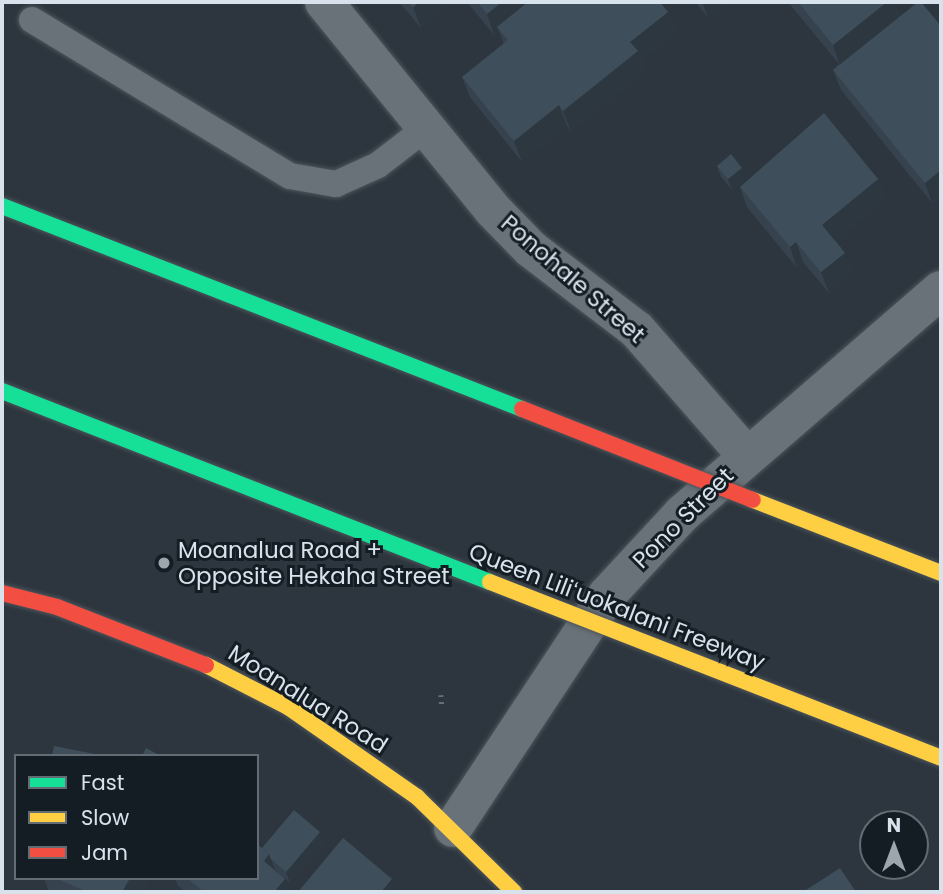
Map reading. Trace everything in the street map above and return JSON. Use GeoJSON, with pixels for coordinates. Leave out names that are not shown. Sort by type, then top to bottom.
{"type":"FeatureCollection","features":[{"type":"Feature","properties":{"kind":"main road"},"geometry":{"type":"LineString","coordinates":[[2,206],[941,573]]}},
{"type":"Feature","properties":{"kind":"main road","name":"Queen Liliʻuokalani Freeway"},"geometry":{"type":"LineString","coordinates":[[2,391],[941,758]]}},
{"type":"Feature","properties":{"kind":"main road","name":"Moanalua Road"},"geometry":{"type":"LineString","coordinates":[[2,598],[128,630],[233,676],[342,743],[453,828],[514,892]]}},
{"type":"Feature","properties":{"kind":"street","name":"Ponohale Street"},"geometry":{"type":"LineString","coordinates":[[324,2],[510,228],[637,330],[747,456]]}},
{"type":"Feature","properties":{"kind":"street","name":"Pono Street"},"geometry":{"type":"LineString","coordinates":[[453,828],[607,595],[682,514],[941,290]]}},
{"type":"Feature","properties":{"kind":"lane"},"geometry":{"type":"LineString","coordinates":[[32,20],[290,176],[336,184],[378,165],[426,128]]}},
{"type":"Feature","properties":{"kind":"path"},"geometry":{"type":"LineString","coordinates":[[442,695],[442,708]]}},
{"type":"Feature","properties":{"kind":"building"},"geometry":{"type":"Polygon","coordinates":[[[477,2],[502,2],[487,14],[477,2]]]}},
{"type":"Feature","properties":{"kind":"building"},"geometry":{"type":"Polygon","coordinates":[[[528,2],[660,2],[668,12],[630,42],[638,51],[563,111],[559,105],[514,141],[462,77],[508,40],[497,27],[528,2]]]}},
{"type":"Feature","properties":{"kind":"building"},"geometry":{"type":"Polygon","coordinates":[[[798,2],[887,2],[833,45],[798,2]]]}},
{"type":"Feature","properties":{"kind":"building"},"geometry":{"type":"Polygon","coordinates":[[[921,2],[941,26],[941,170],[925,183],[833,70],[921,2]]]}},
{"type":"Feature","properties":{"kind":"building"},"geometry":{"type":"Polygon","coordinates":[[[824,113],[878,179],[822,225],[845,253],[821,272],[796,242],[790,247],[740,187],[824,113]]]}},
{"type":"Feature","properties":{"kind":"building"},"geometry":{"type":"Polygon","coordinates":[[[731,154],[742,168],[728,179],[717,166],[731,154]]]}},
{"type":"Feature","properties":{"kind":"building"},"geometry":{"type":"Polygon","coordinates":[[[54,746],[95,754],[52,754],[54,746]]]}},
{"type":"Feature","properties":{"kind":"building"},"geometry":{"type":"Polygon","coordinates":[[[146,748],[157,754],[143,754],[146,748]]]}},
{"type":"Feature","properties":{"kind":"building"},"geometry":{"type":"Polygon","coordinates":[[[294,810],[320,832],[286,872],[262,848],[294,810]]]}},
{"type":"Feature","properties":{"kind":"building"},"geometry":{"type":"Polygon","coordinates":[[[343,838],[392,879],[381,892],[298,892],[343,838]]]}},
{"type":"Feature","properties":{"kind":"building"},"geometry":{"type":"Polygon","coordinates":[[[259,846],[269,854],[264,861],[285,879],[274,892],[204,892],[189,880],[259,880],[259,846]]]}},
{"type":"Feature","properties":{"kind":"building"},"geometry":{"type":"Polygon","coordinates":[[[840,868],[856,892],[803,892],[840,868]]]}},
{"type":"Feature","properties":{"kind":"building"},"geometry":{"type":"Polygon","coordinates":[[[60,880],[129,880],[122,892],[88,892],[60,880]]]}},
{"type":"Feature","properties":{"kind":"traffic: slow"},"geometry":{"type":"LineString","coordinates":[[753,500],[941,573]]}},
{"type":"Feature","properties":{"kind":"traffic: slow"},"geometry":{"type":"LineString","coordinates":[[490,582],[941,758]]}},
{"type":"Feature","properties":{"kind":"traffic: slow"},"geometry":{"type":"LineString","coordinates":[[206,665],[288,707],[417,797],[514,892]]}},
{"type":"Feature","properties":{"kind":"traffic: jam"},"geometry":{"type":"LineString","coordinates":[[522,409],[753,500]]}},
{"type":"Feature","properties":{"kind":"traffic: jam"},"geometry":{"type":"LineString","coordinates":[[2,593],[57,607],[206,665]]}},
{"type":"Feature","properties":{"kind":"traffic: fast"},"geometry":{"type":"LineString","coordinates":[[2,206],[522,409]]}},
{"type":"Feature","properties":{"kind":"traffic: fast"},"geometry":{"type":"LineString","coordinates":[[2,391],[490,582]]}},
{"type":"Feature","properties":{"kind":"place","name":"Moanalua Road + Opposite Hekaha Street"},"geometry":{"type":"Point","coordinates":[164,563]}}]}
